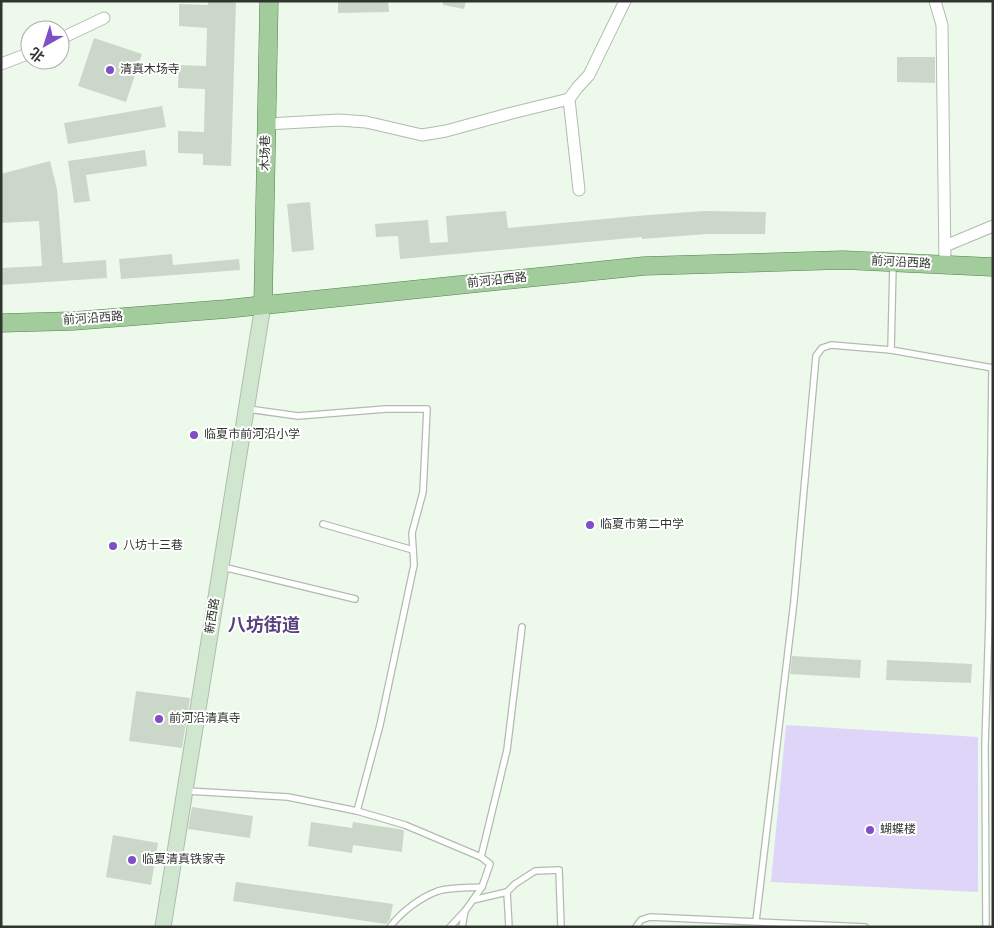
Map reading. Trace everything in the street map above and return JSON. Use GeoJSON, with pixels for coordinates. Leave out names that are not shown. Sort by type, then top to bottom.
{"type":"FeatureCollection","features":[{"type":"Feature","properties":{"kind":"main road","name":"木场巷"},"geometry":{"type":"LineString","coordinates":[[263,305],[269,1]]}},
{"type":"Feature","properties":{"kind":"main road","name":"前河沿西路"},"geometry":{"type":"LineString","coordinates":[[1,323],[73,321],[263,305],[644,266],[843,260],[993,267]]}},
{"type":"Feature","properties":{"kind":"main road","name":"新西路"},"geometry":{"type":"LineString","coordinates":[[163,927],[263,305]]}},
{"type":"Feature","properties":{"kind":"street"},"geometry":{"type":"LineString","coordinates":[[579,190],[569,99],[589,75],[625,1]]}},
{"type":"Feature","properties":{"kind":"street"},"geometry":{"type":"LineString","coordinates":[[935,1],[942,25],[945,265]]}},
{"type":"Feature","properties":{"kind":"street"},"geometry":{"type":"LineString","coordinates":[[70,34],[104,18]]}},
{"type":"Feature","properties":{"kind":"street"},"geometry":{"type":"LineString","coordinates":[[1,64],[20,57]]}},
{"type":"Feature","properties":{"kind":"street"},"geometry":{"type":"LineString","coordinates":[[267,124],[339,120],[366,122],[422,135],[446,131],[512,112],[569,99]]}},
{"type":"Feature","properties":{"kind":"street"},"geometry":{"type":"LineString","coordinates":[[945,246],[993,226]]}},
{"type":"Feature","properties":{"kind":"lane"},"geometry":{"type":"LineString","coordinates":[[891,350],[893,262]]}},
{"type":"Feature","properties":{"kind":"lane"},"geometry":{"type":"LineString","coordinates":[[756,921],[794,601],[816,356],[822,348],[831,345],[891,350],[992,368],[989,618],[985,745],[986,927]]}},
{"type":"Feature","properties":{"kind":"lane"},"geometry":{"type":"LineString","coordinates":[[246,408],[298,416],[386,409],[427,409],[424,492],[412,533],[414,566],[380,725],[357,811]]}},
{"type":"Feature","properties":{"kind":"lane"},"geometry":{"type":"LineString","coordinates":[[323,524],[413,550]]}},
{"type":"Feature","properties":{"kind":"lane"},"geometry":{"type":"LineString","coordinates":[[221,566],[354,599]]}},
{"type":"Feature","properties":{"kind":"lane"},"geometry":{"type":"LineString","coordinates":[[481,857],[507,750],[522,627]]}},
{"type":"Feature","properties":{"kind":"lane"},"geometry":{"type":"LineString","coordinates":[[185,791],[288,797],[357,811],[405,824],[481,857],[490,864],[482,887],[465,911],[450,927]]}},
{"type":"Feature","properties":{"kind":"lane"},"geometry":{"type":"LineString","coordinates":[[473,900],[507,892],[515,884],[535,871],[560,870],[561,927]]}},
{"type":"Feature","properties":{"kind":"lane"},"geometry":{"type":"LineString","coordinates":[[390,927],[398,917],[413,905],[439,891],[482,887]]}},
{"type":"Feature","properties":{"kind":"lane"},"geometry":{"type":"LineString","coordinates":[[507,892],[509,927]]}},
{"type":"Feature","properties":{"kind":"lane"},"geometry":{"type":"LineString","coordinates":[[462,927],[465,911]]}},
{"type":"Feature","properties":{"kind":"lane"},"geometry":{"type":"LineString","coordinates":[[636,927],[641,920],[650,917],[865,927]]}},
{"type":"Feature","properties":{"kind":"shaded area"},"geometry":{"type":"Polygon","coordinates":[[[786,725],[978,737],[978,892],[771,882],[786,725]]]}},
{"type":"Feature","properties":{"kind":"building"},"geometry":{"type":"Polygon","coordinates":[[[208,1],[236,1],[231,166],[203,165],[203,154],[178,153],[178,131],[204,132],[205,89],[178,88],[179,65],[206,66],[207,28],[179,26],[179,4],[208,5],[208,1]]]}},
{"type":"Feature","properties":{"kind":"building"},"geometry":{"type":"Polygon","coordinates":[[[338,1],[388,1],[389,12],[338,13],[338,1]]]}},
{"type":"Feature","properties":{"kind":"building"},"geometry":{"type":"Polygon","coordinates":[[[443,1],[466,1],[464,9],[443,5],[443,1]]]}},
{"type":"Feature","properties":{"kind":"building","name":"清真木场寺"},"geometry":{"type":"Polygon","coordinates":[[[94,38],[142,54],[126,102],[78,86],[94,38]]]}},
{"type":"Feature","properties":{"kind":"building"},"geometry":{"type":"Polygon","coordinates":[[[897,57],[935,57],[935,83],[897,82],[897,57]]]}},
{"type":"Feature","properties":{"kind":"building"},"geometry":{"type":"Polygon","coordinates":[[[162,106],[166,127],[68,144],[64,123],[162,106]]]}},
{"type":"Feature","properties":{"kind":"building"},"geometry":{"type":"Polygon","coordinates":[[[145,150],[147,166],[86,175],[90,201],[74,203],[68,161],[145,150]]]}},
{"type":"Feature","properties":{"kind":"building"},"geometry":{"type":"Polygon","coordinates":[[[50,161],[57,189],[63,263],[106,260],[107,278],[1,285],[1,268],[42,266],[39,221],[1,223],[1,174],[50,161]]]}},
{"type":"Feature","properties":{"kind":"building"},"geometry":{"type":"Polygon","coordinates":[[[310,202],[314,250],[292,252],[287,204],[310,202]]]}},
{"type":"Feature","properties":{"kind":"building"},"geometry":{"type":"Polygon","coordinates":[[[506,211],[508,228],[704,211],[766,212],[765,234],[707,234],[642,239],[642,237],[400,259],[398,236],[376,237],[375,224],[428,220],[430,243],[448,242],[446,216],[506,211]]]}},
{"type":"Feature","properties":{"kind":"building"},"geometry":{"type":"Polygon","coordinates":[[[172,254],[173,265],[239,259],[240,270],[121,279],[119,259],[172,254]]]}},
{"type":"Feature","properties":{"kind":"building"},"geometry":{"type":"Polygon","coordinates":[[[792,656],[861,660],[860,678],[790,674],[792,656]]]}},
{"type":"Feature","properties":{"kind":"building"},"geometry":{"type":"Polygon","coordinates":[[[887,660],[972,664],[971,683],[886,680],[887,660]]]}},
{"type":"Feature","properties":{"kind":"building","name":"前河沿清真寺"},"geometry":{"type":"Polygon","coordinates":[[[136,691],[190,698],[182,748],[129,741],[136,691]]]}},
{"type":"Feature","properties":{"kind":"building"},"geometry":{"type":"Polygon","coordinates":[[[192,807],[253,816],[250,838],[188,829],[192,807]]]}},
{"type":"Feature","properties":{"kind":"building"},"geometry":{"type":"Polygon","coordinates":[[[311,822],[352,828],[353,822],[404,830],[402,852],[353,845],[352,853],[308,846],[311,822]]]}},
{"type":"Feature","properties":{"kind":"building","name":"临夏清真铁家寺"},"geometry":{"type":"Polygon","coordinates":[[[113,835],[158,843],[151,885],[106,877],[113,835]]]}},
{"type":"Feature","properties":{"kind":"building"},"geometry":{"type":"Polygon","coordinates":[[[236,882],[393,904],[390,919],[386,924],[233,901],[236,882]]]}},
{"type":"Feature","properties":{"kind":"place","name":"清真木场寺"},"geometry":{"type":"Point","coordinates":[110,70]}},
{"type":"Feature","properties":{"kind":"place","name":"临夏市前河沿小学"},"geometry":{"type":"Point","coordinates":[194,435]}},
{"type":"Feature","properties":{"kind":"place","name":"临夏市第二中学"},"geometry":{"type":"Point","coordinates":[590,525]}},
{"type":"Feature","properties":{"kind":"place","name":"八坊十三巷"},"geometry":{"type":"Point","coordinates":[113,546]}},
{"type":"Feature","properties":{"kind":"place","name":"前河沿清真寺"},"geometry":{"type":"Point","coordinates":[159,719]}},
{"type":"Feature","properties":{"kind":"place","name":"蝴蝶楼"},"geometry":{"type":"Point","coordinates":[870,830]}},
{"type":"Feature","properties":{"kind":"place","name":"临夏清真铁家寺"},"geometry":{"type":"Point","coordinates":[132,860]}},
{"type":"Feature","properties":{"kind":"district","name":"八坊街道"},"geometry":{"type":"Point","coordinates":[264,626]}}]}
